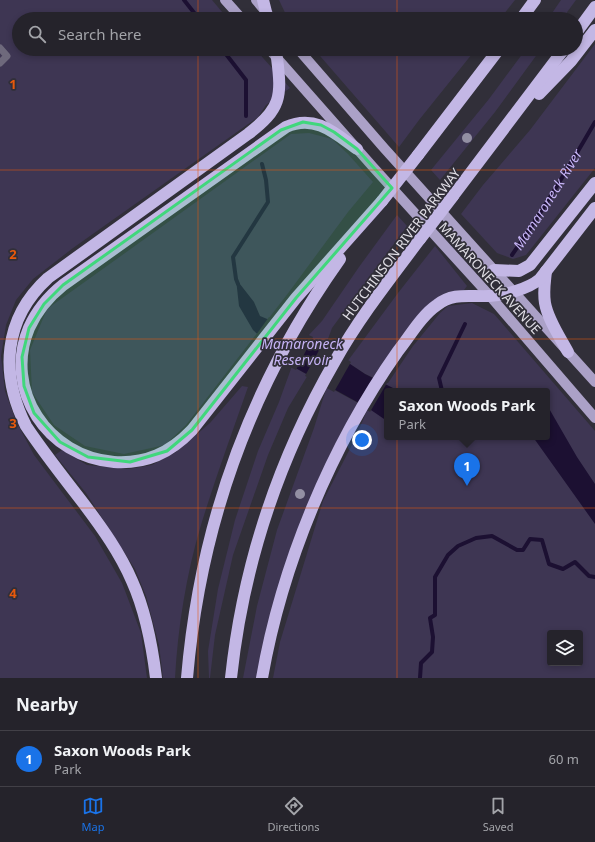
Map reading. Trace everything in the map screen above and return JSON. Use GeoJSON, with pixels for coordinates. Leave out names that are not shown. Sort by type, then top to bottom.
{"type":"FeatureCollection","features":[{"type":"Feature","properties":{"kind":"highway"},"geometry":{"type":"LineString","coordinates":[[264,0],[268,12]]}},
{"type":"Feature","properties":{"kind":"highway"},"geometry":{"type":"LineString","coordinates":[[519,12],[526,0]]}},
{"type":"Feature","properties":{"kind":"highway"},"geometry":{"type":"LineString","coordinates":[[526,12],[535,0]]}},
{"type":"Feature","properties":{"kind":"highway"},"geometry":{"type":"LineString","coordinates":[[583,23],[595,6]]}},
{"type":"Feature","properties":{"kind":"highway"},"geometry":{"type":"LineString","coordinates":[[583,45],[595,30]]}},
{"type":"Feature","properties":{"kind":"highway"},"geometry":{"type":"LineString","coordinates":[[156,678],[152,647],[146,622],[127,570],[98,524],[26,426],[16,408],[7,378],[6,366],[9,344],[15,322],[23,307],[32,294],[48,278],[248,134],[268,117],[276,106],[280,92],[280,78],[274,56]]}},
{"type":"Feature","properties":{"kind":"highway"},"geometry":{"type":"LineString","coordinates":[[187,678],[196,606],[211,535],[233,462],[263,388],[306,309],[338,261],[493,56]]}},
{"type":"Feature","properties":{"kind":"highway","name":"HUTCHINSON RIVER PARKWAY"},"geometry":{"type":"LineString","coordinates":[[231,678],[240,616],[257,543],[279,479],[304,419],[332,365],[384,288],[498,139],[559,56]]}},
{"type":"Feature","properties":{"kind":"highway"},"geometry":{"type":"LineString","coordinates":[[498,139],[574,56]]}},
{"type":"Feature","properties":{"kind":"highway"},"geometry":{"type":"LineString","coordinates":[[357,149],[334,132],[315,124],[297,123],[286,127],[56,291],[44,304],[29,328],[24,348],[22,366],[24,386],[30,404],[37,416],[49,432],[60,442],[78,453],[97,460],[119,462],[139,461],[167,451],[177,445],[192,430],[296,298],[382,201]]}},
{"type":"Feature","properties":{"kind":"highway"},"geometry":{"type":"LineString","coordinates":[[494,270],[519,270],[530,265],[595,183]]}},
{"type":"Feature","properties":{"kind":"highway"},"geometry":{"type":"LineString","coordinates":[[262,678],[275,618],[311,511],[346,437],[386,369],[414,331],[443,300],[458,296],[490,296],[528,287],[534,284],[595,208]]}},
{"type":"Feature","properties":{"kind":"highway"},"geometry":{"type":"LineString","coordinates":[[546,270],[544,286],[545,304],[568,352]]}},
{"type":"Feature","properties":{"kind":"main road"},"geometry":{"type":"LineString","coordinates":[[225,0],[236,12]]}},
{"type":"Feature","properties":{"kind":"main road"},"geometry":{"type":"LineString","coordinates":[[256,0],[266,12]]}},
{"type":"Feature","properties":{"kind":"main road","name":"MAMARONECK AVENUE"},"geometry":{"type":"LineString","coordinates":[[275,56],[490,296],[595,418]]}},
{"type":"Feature","properties":{"kind":"main road","name":"MAMARONECK AVENUE"},"geometry":{"type":"LineString","coordinates":[[304,56],[384,148],[595,382]]}},
{"type":"Feature","properties":{"kind":"lane"},"geometry":{"type":"LineString","coordinates":[[0,48],[7,56],[0,62]]}},
{"type":"Feature","properties":{"kind":"highlighted area"},"geometry":{"type":"Polygon","coordinates":[[[303,122],[321,125],[334,132],[357,149],[392,188],[296,298],[192,430],[167,451],[130,462],[88,457],[60,442],[34,413],[24,386],[22,357],[29,328],[44,304],[63,285],[281,130],[303,122]]]}},
{"type":"Feature","properties":{"kind":"shaded area"},"geometry":{"type":"Polygon","coordinates":[[[0,0],[212,0],[222,12],[12,12],[12,56],[261,56],[290,88],[266,105],[258,117],[73,248],[33,279],[16,300],[6,325],[1,356],[5,391],[16,421],[34,455],[95,536],[122,583],[141,633],[147,678],[0,678],[0,0]]]}},
{"type":"Feature","properties":{"kind":"shaded area"},"geometry":{"type":"Polygon","coordinates":[[[279,0],[515,0],[506,12],[285,12],[279,0]]]}},
{"type":"Feature","properties":{"kind":"shaded area"},"geometry":{"type":"Polygon","coordinates":[[[561,0],[576,0],[567,12],[553,12],[561,0]]]}},
{"type":"Feature","properties":{"kind":"shaded area"},"geometry":{"type":"Polygon","coordinates":[[[595,44],[595,168],[526,255],[513,259],[497,253],[461,214],[483,185],[530,130],[595,44]]]}},
{"type":"Feature","properties":{"kind":"shaded area"},"geometry":{"type":"Polygon","coordinates":[[[320,56],[470,56],[399,147],[320,56]]]}},
{"type":"Feature","properties":{"kind":"shaded area"},"geometry":{"type":"Polygon","coordinates":[[[521,56],[536,56],[495,112],[440,180],[431,170],[489,99],[521,56]]]}},
{"type":"Feature","properties":{"kind":"shaded area"},"geometry":{"type":"Polygon","coordinates":[[[309,133],[332,139],[348,154],[373,182],[348,212],[289,292],[186,425],[165,445],[124,454],[85,446],[54,425],[32,392],[30,350],[47,309],[291,134],[309,133]]]}},
{"type":"Feature","properties":{"kind":"shaded area"},"geometry":{"type":"Polygon","coordinates":[[[397,215],[407,226],[332,328],[325,347],[308,336],[322,321],[397,215]]]}},
{"type":"Feature","properties":{"kind":"shaded area"},"geometry":{"type":"Polygon","coordinates":[[[435,246],[467,286],[464,290],[448,292],[427,306],[398,341],[375,376],[376,379],[365,374],[347,362],[435,246]]]}},
{"type":"Feature","properties":{"kind":"shaded area"},"geometry":{"type":"Polygon","coordinates":[[[472,303],[494,314],[595,431],[595,678],[273,678],[280,642],[323,501],[355,439],[368,408],[384,400],[384,440],[550,440],[550,388],[387,388],[383,383],[388,383],[413,346],[440,313],[448,306],[472,303]]]}},
{"type":"Feature","properties":{"kind":"shaded area"},"geometry":{"type":"Polygon","coordinates":[[[292,366],[308,375],[288,408],[268,455],[233,555],[215,635],[209,678],[208,651],[218,589],[235,520],[258,451],[279,402],[292,366]]]}},
{"type":"Feature","properties":{"kind":"shaded area"},"geometry":{"type":"Polygon","coordinates":[[[242,386],[248,387],[206,508],[191,563],[178,640],[175,678],[163,678],[159,645],[146,596],[135,569],[86,493],[55,455],[62,450],[87,465],[129,469],[152,465],[176,452],[210,423],[242,386]]]}},
{"type":"Feature","properties":{"kind":"shaded area"},"geometry":{"type":"Polygon","coordinates":[[[327,386],[360,404],[341,433],[316,485],[257,678],[243,678],[257,606],[277,530],[314,428],[327,386]]]}},
{"type":"Feature","properties":{"kind":"water","name":"Mamaroneck Reservoir"},"geometry":{"type":"Polygon","coordinates":[[[236,279],[254,302],[260,316],[308,336],[365,374],[393,388],[384,388],[384,419],[368,408],[292,366],[253,330],[239,306],[236,279]]]}},
{"type":"Feature","properties":{"kind":"water"},"geometry":{"type":"Polygon","coordinates":[[[550,410],[577,457],[595,484],[595,524],[535,440],[550,440],[550,410]]]}},
{"type":"Feature","properties":{"kind":"pier"},"geometry":{"type":"Polygon","coordinates":[[[269,317],[313,337],[296,370],[290,367],[256,335],[269,317]]]}},
{"type":"Feature","properties":{"kind":"pier"},"geometry":{"type":"Polygon","coordinates":[[[323,343],[351,362],[334,392],[305,376],[323,343]]]}},
{"type":"Feature","properties":{"kind":"pier"},"geometry":{"type":"Polygon","coordinates":[[[375,377],[387,383],[370,412],[357,404],[375,377]]]}},
{"type":"Feature","properties":{"kind":"waterway"},"geometry":{"type":"LineString","coordinates":[[184,0],[193,12]]}},
{"type":"Feature","properties":{"kind":"waterway"},"geometry":{"type":"LineString","coordinates":[[227,56],[246,80],[246,116]]}},
{"type":"Feature","properties":{"kind":"waterway","name":"Mamaroneck River"},"geometry":{"type":"LineString","coordinates":[[512,255],[555,189],[595,122]]}},
{"type":"Feature","properties":{"kind":"waterway"},"geometry":{"type":"LineString","coordinates":[[238,284],[233,257],[268,202],[266,180],[262,164]]}},
{"type":"Feature","properties":{"kind":"waterway","name":"Mamaroneck River"},"geometry":{"type":"LineString","coordinates":[[441,388],[439,378],[465,324]]}},
{"type":"Feature","properties":{"kind":"waterway"},"geometry":{"type":"LineString","coordinates":[[420,678],[421,663],[432,652],[433,637],[430,618],[435,615],[435,577],[448,555],[458,546],[476,538],[492,536],[517,550],[523,550],[530,539],[542,540],[549,564],[563,569],[575,562],[589,576],[595,577]]}},
{"type":"Feature","properties":{"kind":"place","name":"Saxon Woods Park"},"geometry":{"type":"Point","coordinates":[467,486]}}]}
